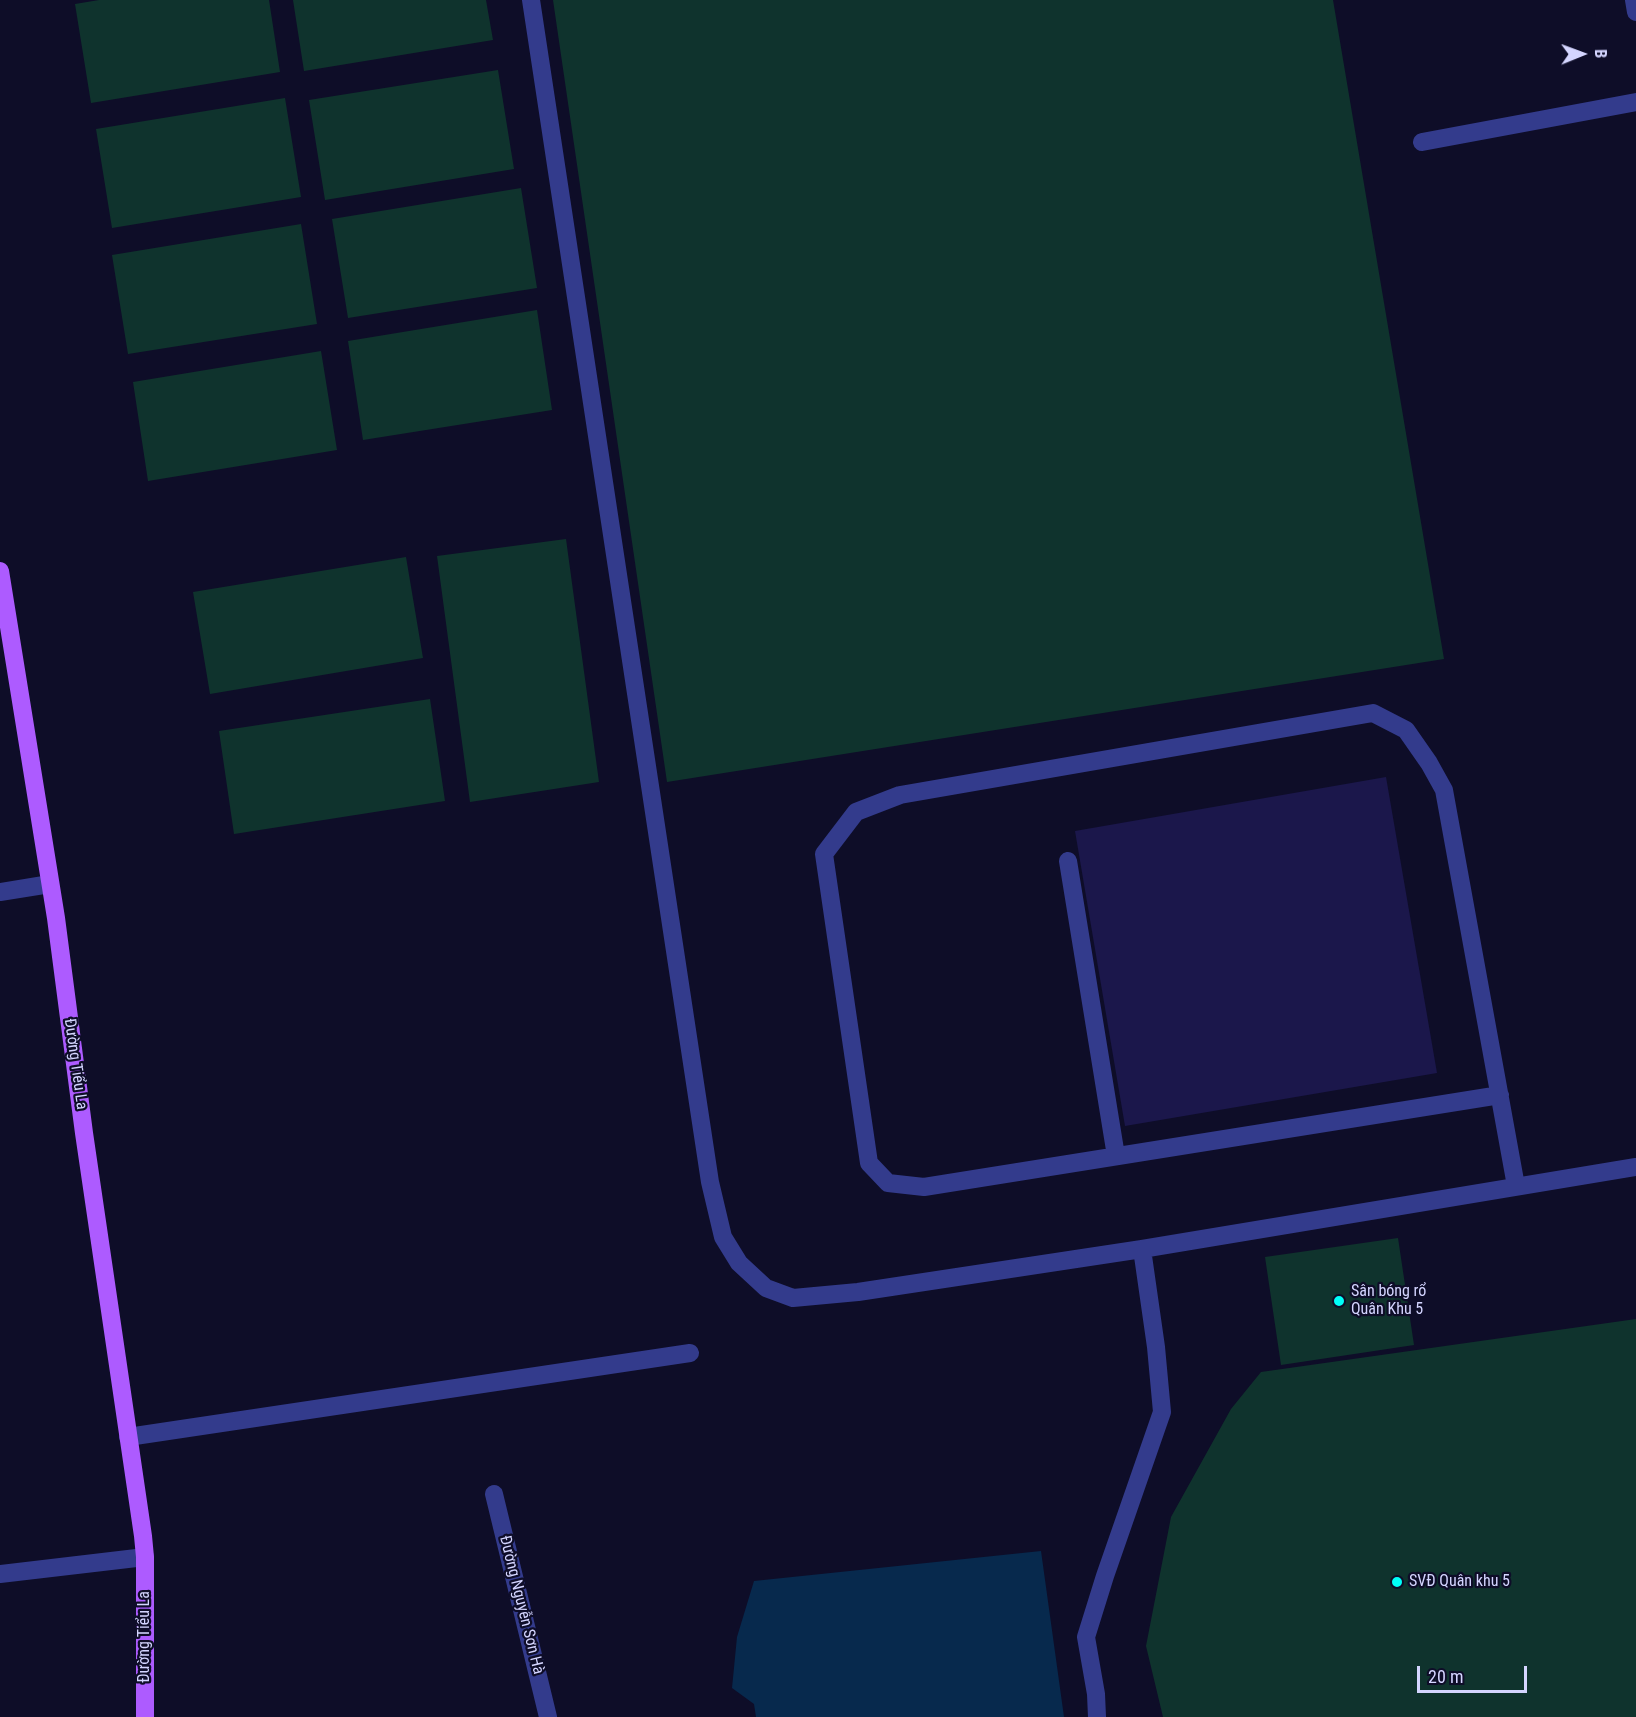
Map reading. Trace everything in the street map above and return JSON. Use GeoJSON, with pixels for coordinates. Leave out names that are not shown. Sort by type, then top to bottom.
{"type":"FeatureCollection","features":[{"type":"Feature","properties":{"kind":"main road","name":"Đường Tiểu La"},"geometry":{"type":"LineString","coordinates":[[0,571],[50,884],[145,1557],[145,1717]]}},
{"type":"Feature","properties":{"kind":"street"},"geometry":{"type":"LineString","coordinates":[[531,0],[710,1182],[723,1237],[739,1263],[766,1288],[793,1298],[858,1292],[1142,1249],[1636,1167]]}},
{"type":"Feature","properties":{"kind":"street"},"geometry":{"type":"LineString","coordinates":[[1634,0],[1636,12]]}},
{"type":"Feature","properties":{"kind":"street"},"geometry":{"type":"LineString","coordinates":[[1422,142],[1636,102]]}},
{"type":"Feature","properties":{"kind":"street"},"geometry":{"type":"LineString","coordinates":[[1500,1095],[924,1187],[888,1183],[869,1163],[824,854],[856,812],[900,795],[1373,713],[1406,730],[1444,790],[1500,1095],[1516,1186]]}},
{"type":"Feature","properties":{"kind":"street"},"geometry":{"type":"LineString","coordinates":[[1068,861],[1116,1156]]}},
{"type":"Feature","properties":{"kind":"street"},"geometry":{"type":"LineString","coordinates":[[0,892],[50,884]]}},
{"type":"Feature","properties":{"kind":"street"},"geometry":{"type":"LineString","coordinates":[[1097,1717],[1096,1694],[1086,1637],[1162,1412],[1156,1347],[1142,1249]]}},
{"type":"Feature","properties":{"kind":"street"},"geometry":{"type":"LineString","coordinates":[[128,1437],[690,1353]]}},
{"type":"Feature","properties":{"kind":"street","name":"Đường Nguyễn Sơn Hà"},"geometry":{"type":"LineString","coordinates":[[494,1494],[548,1717]]}},
{"type":"Feature","properties":{"kind":"street"},"geometry":{"type":"LineString","coordinates":[[0,1574],[145,1557]]}},
{"type":"Feature","properties":{"kind":"green space"},"geometry":{"type":"Polygon","coordinates":[[[99,0],[269,0],[280,72],[91,103],[75,4],[99,0]]]}},
{"type":"Feature","properties":{"kind":"green space"},"geometry":{"type":"Polygon","coordinates":[[[293,0],[486,0],[493,40],[304,71],[293,0]]]}},
{"type":"Feature","properties":{"kind":"green space"},"geometry":{"type":"Polygon","coordinates":[[[553,0],[1333,0],[1444,659],[667,782],[553,0]]]}},
{"type":"Feature","properties":{"kind":"green space"},"geometry":{"type":"Polygon","coordinates":[[[498,70],[514,169],[325,200],[309,100],[498,70]]]}},
{"type":"Feature","properties":{"kind":"green space"},"geometry":{"type":"Polygon","coordinates":[[[285,98],[301,197],[112,228],[96,129],[285,98]]]}},
{"type":"Feature","properties":{"kind":"green space"},"geometry":{"type":"Polygon","coordinates":[[[521,188],[537,288],[348,318],[332,219],[521,188]]]}},
{"type":"Feature","properties":{"kind":"green space"},"geometry":{"type":"Polygon","coordinates":[[[301,224],[317,324],[128,354],[112,255],[301,224]]]}},
{"type":"Feature","properties":{"kind":"green space"},"geometry":{"type":"Polygon","coordinates":[[[537,310],[552,410],[363,440],[348,341],[537,310]]]}},
{"type":"Feature","properties":{"kind":"green space"},"geometry":{"type":"Polygon","coordinates":[[[321,351],[337,450],[148,481],[133,382],[321,351]]]}},
{"type":"Feature","properties":{"kind":"green space"},"geometry":{"type":"Polygon","coordinates":[[[566,539],[599,782],[470,802],[437,556],[566,539]]]}},
{"type":"Feature","properties":{"kind":"green space"},"geometry":{"type":"Polygon","coordinates":[[[406,557],[423,658],[210,694],[193,592],[406,557]]]}},
{"type":"Feature","properties":{"kind":"green space"},"geometry":{"type":"Polygon","coordinates":[[[430,699],[445,801],[234,834],[219,731],[430,699]]]}},
{"type":"Feature","properties":{"kind":"green space","name":"Sân bóng rổ Quân Khu 5"},"geometry":{"type":"Polygon","coordinates":[[[1398,1238],[1414,1345],[1281,1365],[1265,1257],[1398,1238]]]}},
{"type":"Feature","properties":{"kind":"green space","name":"SVĐ Quân khu 5"},"geometry":{"type":"Polygon","coordinates":[[[1636,1319],[1636,1717],[1163,1717],[1146,1646],[1171,1517],[1231,1409],[1261,1372],[1636,1319]]]}},
{"type":"Feature","properties":{"kind":"water"},"geometry":{"type":"Polygon","coordinates":[[[1041,1551],[1064,1717],[756,1717],[754,1704],[732,1688],[737,1637],[754,1581],[1041,1551]]]}},
{"type":"Feature","properties":{"kind":"building"},"geometry":{"type":"Polygon","coordinates":[[[1386,777],[1437,1073],[1125,1126],[1075,831],[1386,777]]]}},
{"type":"Feature","properties":{"kind":"place","name":"Sân bóng rổ Quân Khu 5"},"geometry":{"type":"Point","coordinates":[1339,1301]}},
{"type":"Feature","properties":{"kind":"place","name":"SVĐ Quân khu 5"},"geometry":{"type":"Point","coordinates":[1397,1582]}}]}
